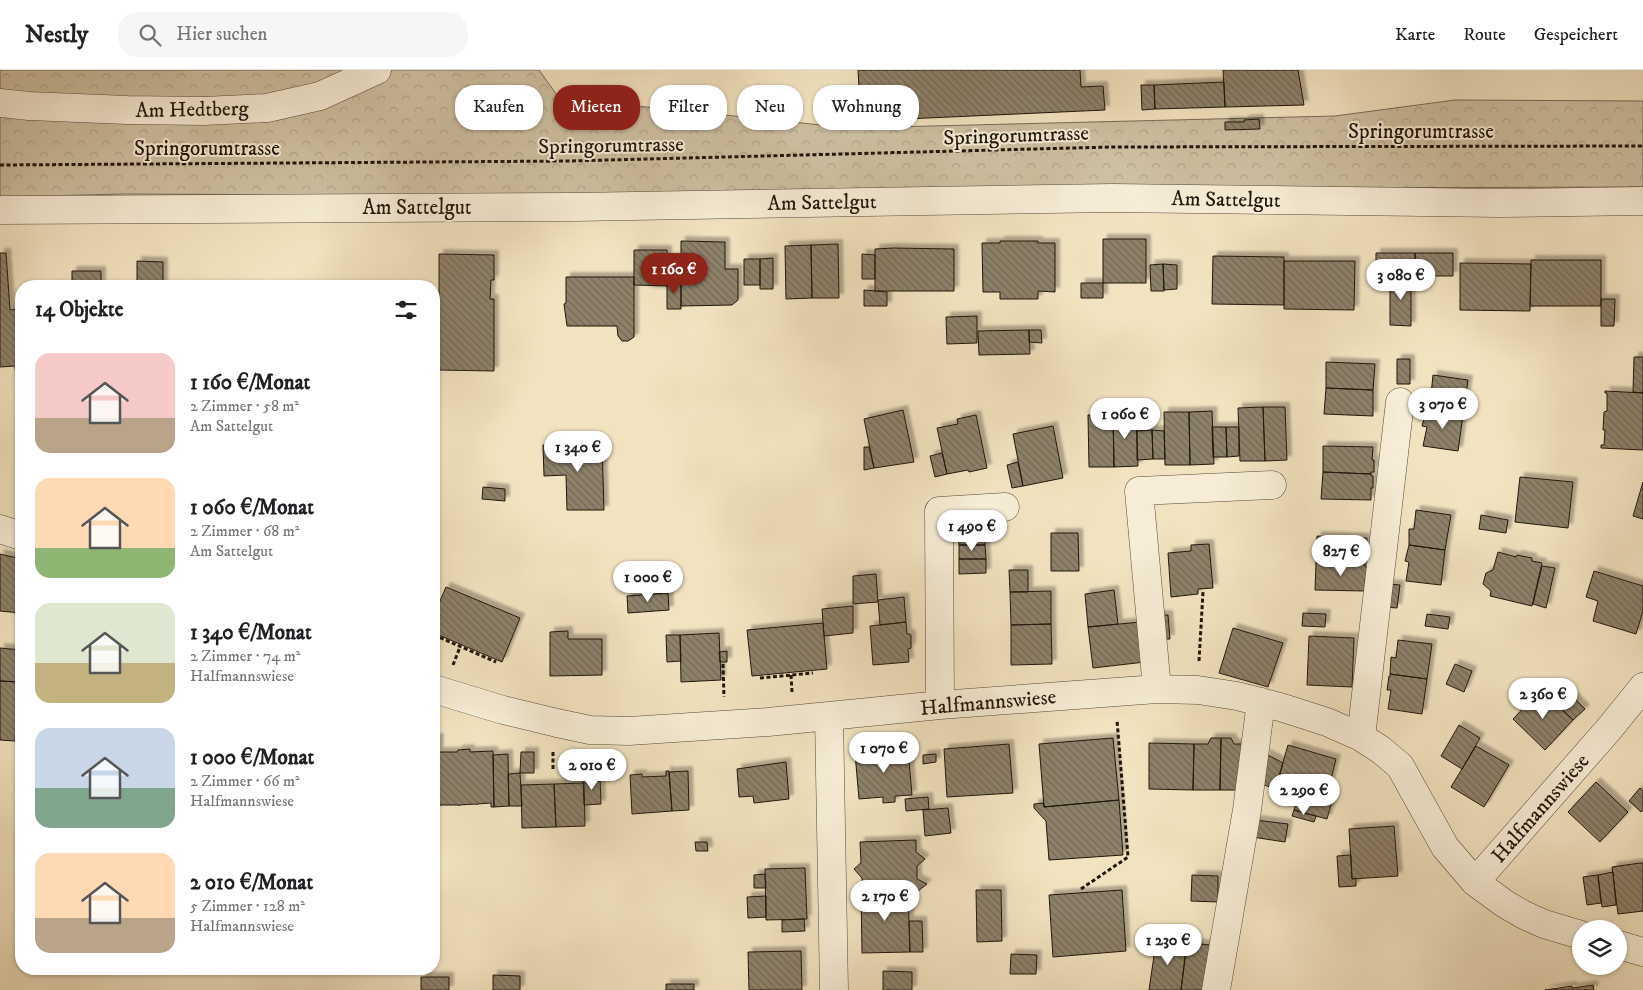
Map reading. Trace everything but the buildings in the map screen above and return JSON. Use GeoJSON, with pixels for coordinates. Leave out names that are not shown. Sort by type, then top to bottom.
{"type":"FeatureCollection","features":[{"type":"Feature","properties":{"kind":"street","name":"Am Hedtberg"},"geometry":{"type":"LineString","coordinates":[[0,103],[128,110],[204,111],[267,108],[320,96],[377,70]]}},
{"type":"Feature","properties":{"kind":"street","name":"Am Sattelgut"},"geometry":{"type":"LineString","coordinates":[[0,210],[565,207],[1112,198],[1499,202],[1643,201]]}},
{"type":"Feature","properties":{"kind":"street"},"geometry":{"type":"LineString","coordinates":[[1361,737],[1400,402]]}},
{"type":"Feature","properties":{"kind":"street"},"geometry":{"type":"LineString","coordinates":[[1156,689],[1139,491],[1272,485]]}},
{"type":"Feature","properties":{"kind":"street"},"geometry":{"type":"LineString","coordinates":[[940,704],[939,511],[1005,508]]}},
{"type":"Feature","properties":{"kind":"street"},"geometry":{"type":"LineString","coordinates":[[0,529],[15,534]]}},
{"type":"Feature","properties":{"kind":"street","name":"Halfmannswiese"},"geometry":{"type":"LineString","coordinates":[[1475,882],[1609,729],[1643,687]]}},
{"type":"Feature","properties":{"kind":"street","name":"Halfmannswiese"},"geometry":{"type":"LineString","coordinates":[[440,691],[503,710],[591,730],[652,731],[829,717],[940,704],[1156,689],[1198,690],[1237,696],[1327,722],[1361,737],[1381,750],[1400,766],[1445,847],[1475,882],[1505,904],[1530,918],[1572,932]]}},
{"type":"Feature","properties":{"kind":"street"},"geometry":{"type":"LineString","coordinates":[[1216,990],[1247,810],[1261,702]]}},
{"type":"Feature","properties":{"kind":"street"},"geometry":{"type":"LineString","coordinates":[[829,717],[834,990]]}},
{"type":"Feature","properties":{"kind":"street"},"geometry":{"type":"LineString","coordinates":[[1627,947],[1643,952]]}},
{"type":"Feature","properties":{"kind":"path","name":"Springorumtrasse"},"geometry":{"type":"LineString","coordinates":[[0,165],[570,161],[1112,147],[1643,146]]}},
{"type":"Feature","properties":{"kind":"path"},"geometry":{"type":"LineString","coordinates":[[1198,690],[1203,592]]}},
{"type":"Feature","properties":{"kind":"path"},"geometry":{"type":"LineString","coordinates":[[440,638],[496,662]]}},
{"type":"Feature","properties":{"kind":"path"},"geometry":{"type":"LineString","coordinates":[[457,655],[460,647]]}},
{"type":"Feature","properties":{"kind":"path"},"geometry":{"type":"LineString","coordinates":[[723,664],[724,695]]}},
{"type":"Feature","properties":{"kind":"path"},"geometry":{"type":"LineString","coordinates":[[760,678],[813,673]]}},
{"type":"Feature","properties":{"kind":"path"},"geometry":{"type":"LineString","coordinates":[[791,675],[792,686]]}},
{"type":"Feature","properties":{"kind":"path"},"geometry":{"type":"LineString","coordinates":[[1082,889],[1128,857],[1115,692]]}},
{"type":"Feature","properties":{"kind":"path"},"geometry":{"type":"LineString","coordinates":[[553,752],[553,771]]}},
{"type":"Feature","properties":{"kind":"green space"},"geometry":{"type":"Polygon","coordinates":[[[0,70],[539,70],[553,90],[553,130],[640,130],[640,106],[650,107],[650,130],[727,130],[727,115],[737,116],[737,130],[803,130],[803,123],[813,124],[813,130],[919,130],[919,126],[1335,116],[1455,100],[1643,101],[1643,187],[976,189],[569,196],[123,194],[0,197],[0,70]]]}}]}
